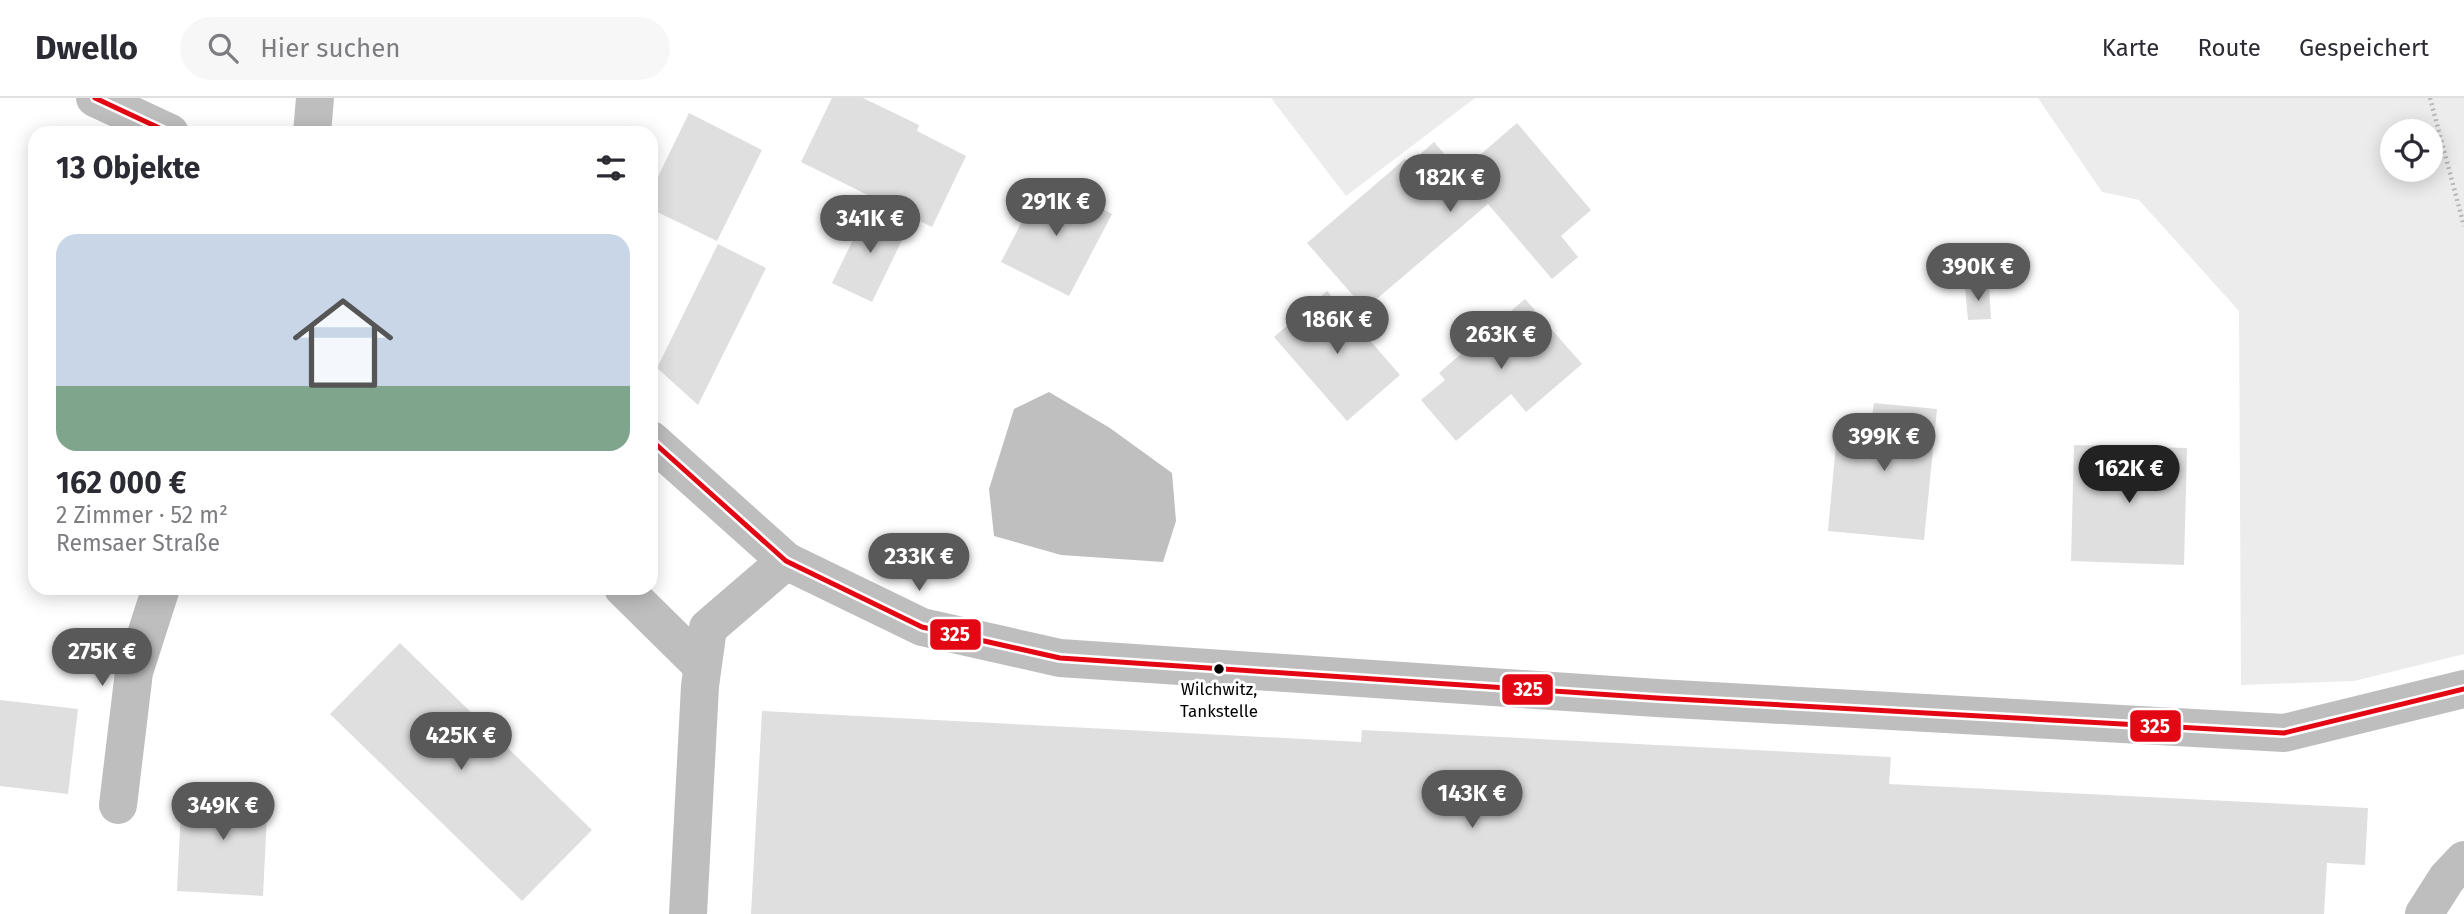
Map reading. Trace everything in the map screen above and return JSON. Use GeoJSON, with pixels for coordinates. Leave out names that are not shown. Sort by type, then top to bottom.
{"type":"FeatureCollection","features":[{"type":"Feature","properties":{"kind":"street"},"geometry":{"type":"LineString","coordinates":[[94,98],[155,126]]}},
{"type":"Feature","properties":{"kind":"street"},"geometry":{"type":"LineString","coordinates":[[313,126],[315,98]]}},
{"type":"Feature","properties":{"kind":"street"},"geometry":{"type":"LineString","coordinates":[[658,446],[786,561],[922,627],[1073,659],[1671,698],[2284,733],[2464,689]]}},
{"type":"Feature","properties":{"kind":"street"},"geometry":{"type":"LineString","coordinates":[[688,914],[701,665],[708,628],[786,561]]}},
{"type":"Feature","properties":{"kind":"street"},"geometry":{"type":"LineString","coordinates":[[118,805],[134,672],[159,595]]}},
{"type":"Feature","properties":{"kind":"street"},"geometry":{"type":"LineString","coordinates":[[630,595],[701,665]]}},
{"type":"Feature","properties":{"kind":"street"},"geometry":{"type":"LineString","coordinates":[[2424,914],[2447,878],[2464,860]]}},
{"type":"Feature","properties":{"kind":"path"},"geometry":{"type":"LineString","coordinates":[[2430,98],[2464,226]]}},
{"type":"Feature","properties":{"kind":"shaded area"},"geometry":{"type":"Polygon","coordinates":[[[1271,98],[1475,98],[1346,196],[1271,98]]]}},
{"type":"Feature","properties":{"kind":"shaded area"},"geometry":{"type":"Polygon","coordinates":[[[2038,98],[2464,98],[2464,654],[2354,681],[2241,685],[2239,311],[2139,200],[2102,192],[2038,98]]]}},
{"type":"Feature","properties":{"kind":"shaded area"},"geometry":{"type":"Polygon","coordinates":[[[1049,392],[1110,428],[1172,473],[1176,521],[1163,562],[1061,555],[994,536],[989,489],[1014,409],[1049,392]]]}},
{"type":"Feature","properties":{"kind":"building"},"geometry":{"type":"Polygon","coordinates":[[[832,98],[863,98],[919,125],[917,131],[966,156],[932,227],[801,162],[832,98]]]}},
{"type":"Feature","properties":{"kind":"building"},"geometry":{"type":"Polygon","coordinates":[[[689,113],[762,150],[717,241],[658,212],[658,177],[689,113]]]}},
{"type":"Feature","properties":{"kind":"building"},"geometry":{"type":"Polygon","coordinates":[[[1517,123],[1591,210],[1561,236],[1578,257],[1552,279],[1488,204],[1365,309],[1307,243],[1405,159],[1409,164],[1434,142],[1460,172],[1517,123]]]}},
{"type":"Feature","properties":{"kind":"building"},"geometry":{"type":"Polygon","coordinates":[[[1044,179],[1112,214],[1069,296],[1001,262],[1044,179]]]}},
{"type":"Feature","properties":{"kind":"building"},"geometry":{"type":"Polygon","coordinates":[[[868,209],[908,228],[872,302],[832,283],[868,209]]]}},
{"type":"Feature","properties":{"kind":"building"},"geometry":{"type":"Polygon","coordinates":[[[718,244],[766,268],[698,405],[658,369],[718,244]]]}},
{"type":"Feature","properties":{"kind":"building"},"geometry":{"type":"Polygon","coordinates":[[[1989,287],[1991,319],[1968,320],[1965,288],[1989,287]]]}},
{"type":"Feature","properties":{"kind":"building"},"geometry":{"type":"Polygon","coordinates":[[[1327,291],[1400,375],[1347,421],[1274,337],[1327,291]]]}},
{"type":"Feature","properties":{"kind":"building"},"geometry":{"type":"Polygon","coordinates":[[[1525,299],[1582,364],[1526,412],[1511,394],[1456,441],[1421,400],[1445,380],[1439,373],[1525,299]]]}},
{"type":"Feature","properties":{"kind":"building"},"geometry":{"type":"Polygon","coordinates":[[[1874,403],[1937,409],[1924,540],[1828,531],[1838,422],[1871,424],[1874,403]]]}},
{"type":"Feature","properties":{"kind":"building"},"geometry":{"type":"Polygon","coordinates":[[[2074,445],[2187,448],[2184,565],[2071,561],[2074,445]]]}},
{"type":"Feature","properties":{"kind":"building"},"geometry":{"type":"Polygon","coordinates":[[[400,643],[592,830],[522,901],[330,714],[400,643]]]}},
{"type":"Feature","properties":{"kind":"building"},"geometry":{"type":"Polygon","coordinates":[[[0,700],[78,709],[68,794],[0,786],[0,700]]]}},
{"type":"Feature","properties":{"kind":"building"},"geometry":{"type":"Polygon","coordinates":[[[762,711],[1361,742],[1362,730],[1891,757],[1889,784],[2368,808],[2365,865],[2327,863],[2324,914],[751,914],[762,711]]]}},
{"type":"Feature","properties":{"kind":"building"},"geometry":{"type":"Polygon","coordinates":[[[182,789],[268,793],[263,896],[177,891],[182,789]]]}},
{"type":"Feature","properties":{"kind":"transit line","name":"325"},"geometry":{"type":"LineString","coordinates":[[95,98],[155,126]]}},
{"type":"Feature","properties":{"kind":"transit line","name":"325"},"geometry":{"type":"LineString","coordinates":[[658,446],[786,561],[922,627],[1060,658],[1657,698],[2284,733],[2464,689]]}},
{"type":"Feature","properties":{"kind":"place","name":"Wilchwitz, Tankstelle"},"geometry":{"type":"Point","coordinates":[1219,669]}}]}
